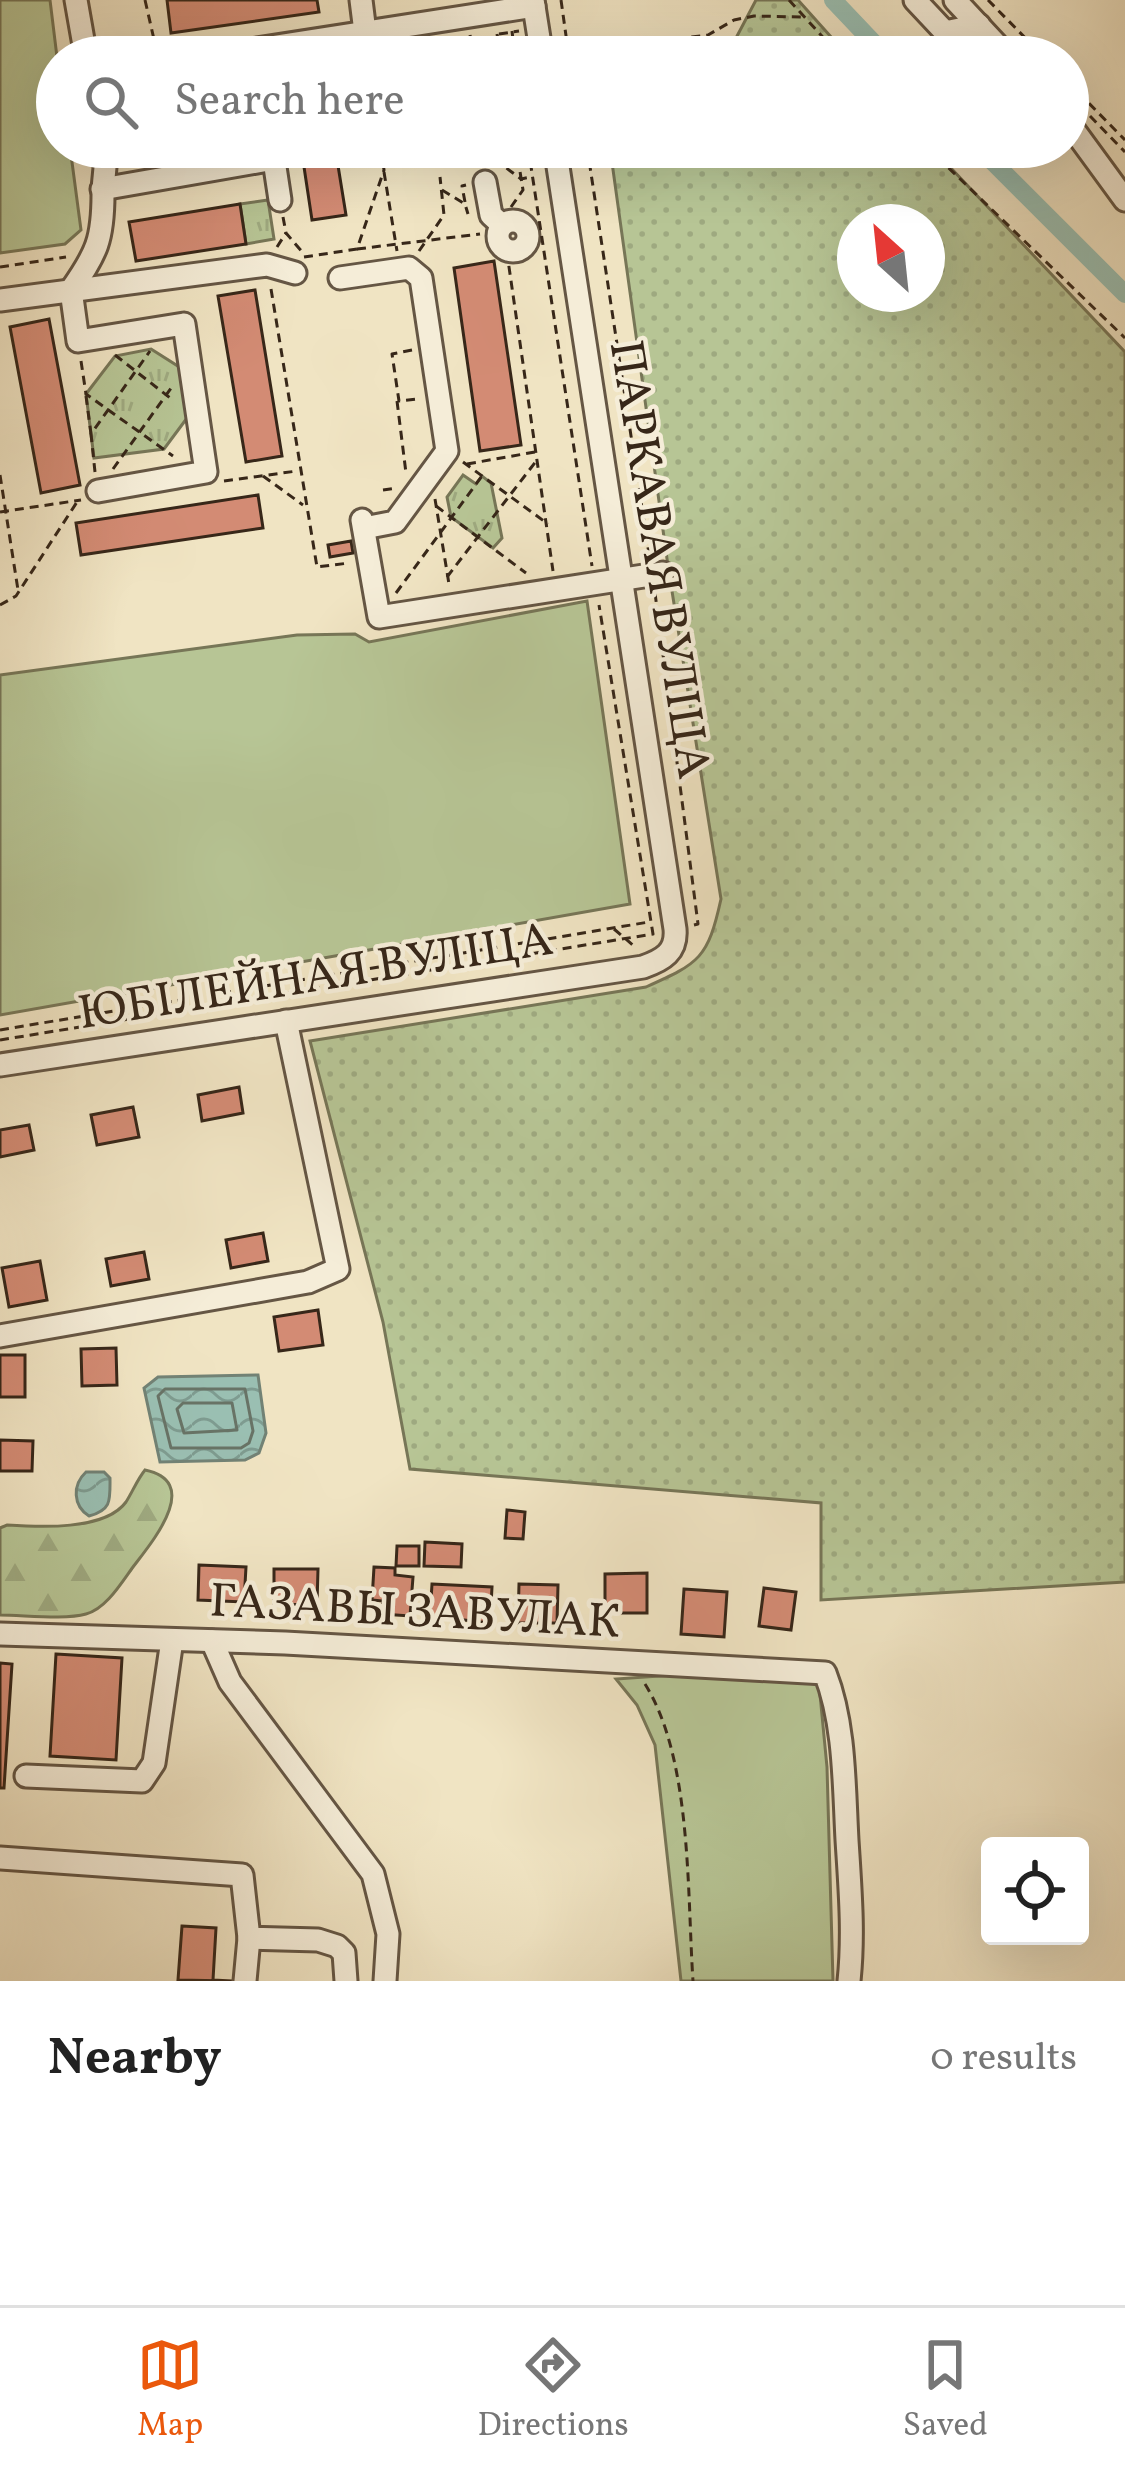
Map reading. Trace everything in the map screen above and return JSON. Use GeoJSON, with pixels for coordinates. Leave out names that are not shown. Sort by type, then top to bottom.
{"type":"FeatureCollection","features":[{"type":"Feature","properties":{"kind":"street"},"geometry":{"type":"LineString","coordinates":[[76,0],[82,36]]}},
{"type":"Feature","properties":{"kind":"street"},"geometry":{"type":"LineString","coordinates":[[361,0],[365,32]]}},
{"type":"Feature","properties":{"kind":"street"},"geometry":{"type":"LineString","coordinates":[[915,0],[945,32],[979,25]]}},
{"type":"Feature","properties":{"kind":"street"},"geometry":{"type":"LineString","coordinates":[[955,0],[989,36]]}},
{"type":"Feature","properties":{"kind":"street"},"geometry":{"type":"LineString","coordinates":[[344,36],[465,8],[534,3],[539,36]]}},
{"type":"Feature","properties":{"kind":"street"},"geometry":{"type":"LineString","coordinates":[[1089,151],[1125,200]]}},
{"type":"Feature","properties":{"kind":"street"},"geometry":{"type":"LineString","coordinates":[[71,290],[97,252],[108,168]]}},
{"type":"Feature","properties":{"kind":"street"},"geometry":{"type":"LineString","coordinates":[[103,189],[202,168]]}},
{"type":"Feature","properties":{"kind":"street"},"geometry":{"type":"LineString","coordinates":[[275,168],[280,200]]}},
{"type":"Feature","properties":{"kind":"street","name":"ПАРКАВАЯ ВУЛІЦА"},"geometry":{"type":"LineString","coordinates":[[558,168],[676,938],[668,956],[642,959]]}},
{"type":"Feature","properties":{"kind":"street"},"geometry":{"type":"LineString","coordinates":[[485,182],[500,243],[517,255]]}},
{"type":"Feature","properties":{"kind":"street"},"geometry":{"type":"LineString","coordinates":[[0,300],[300,264]]}},
{"type":"Feature","properties":{"kind":"street"},"geometry":{"type":"LineString","coordinates":[[340,278],[404,268],[421,278],[439,395],[456,457],[431,473],[395,522],[363,524],[379,617],[658,574]]}},
{"type":"Feature","properties":{"kind":"street"},"geometry":{"type":"LineString","coordinates":[[71,290],[86,340],[184,325],[198,421],[202,473],[87,496]]}},
{"type":"Feature","properties":{"kind":"street","name":"ЮБІЛЕЙНАЯ ВУЛІЦА"},"geometry":{"type":"LineString","coordinates":[[0,1065],[286,1022],[642,959]]}},
{"type":"Feature","properties":{"kind":"street"},"geometry":{"type":"LineString","coordinates":[[0,1336],[308,1282],[338,1269],[286,1022]]}},
{"type":"Feature","properties":{"kind":"street","name":"ГАЗАВЫ ЗАВУЛАК"},"geometry":{"type":"LineString","coordinates":[[0,1634],[825,1673],[834,1695],[845,1790],[854,1939],[849,1981]]}},
{"type":"Feature","properties":{"kind":"street"},"geometry":{"type":"LineString","coordinates":[[26,1776],[142,1781],[154,1763],[172,1640]]}},
{"type":"Feature","properties":{"kind":"street"},"geometry":{"type":"LineString","coordinates":[[212,1641],[230,1682],[373,1874],[388,1934],[385,1981]]}},
{"type":"Feature","properties":{"kind":"street"},"geometry":{"type":"LineString","coordinates":[[0,1858],[242,1875],[249,1939],[245,1981]]}},
{"type":"Feature","properties":{"kind":"street"},"geometry":{"type":"LineString","coordinates":[[249,1939],[329,1942],[344,1953],[346,1981]]}},
{"type":"Feature","properties":{"kind":"path"},"geometry":{"type":"LineString","coordinates":[[145,0],[153,36]]}},
{"type":"Feature","properties":{"kind":"path"},"geometry":{"type":"LineString","coordinates":[[561,0],[566,36]]}},
{"type":"Feature","properties":{"kind":"path"},"geometry":{"type":"LineString","coordinates":[[789,0],[821,36]]}},
{"type":"Feature","properties":{"kind":"path"},"geometry":{"type":"LineString","coordinates":[[993,2],[1024,36]]}},
{"type":"Feature","properties":{"kind":"path"},"geometry":{"type":"LineString","coordinates":[[699,36],[754,16],[802,17]]}},
{"type":"Feature","properties":{"kind":"path"},"geometry":{"type":"LineString","coordinates":[[1089,103],[1125,140]]}},
{"type":"Feature","properties":{"kind":"path"},"geometry":{"type":"LineString","coordinates":[[1089,115],[1125,152]]}},
{"type":"Feature","properties":{"kind":"path"},"geometry":{"type":"LineString","coordinates":[[506,168],[520,179],[532,177]]}},
{"type":"Feature","properties":{"kind":"path"},"geometry":{"type":"LineString","coordinates":[[497,220],[523,190],[519,168]]}},
{"type":"Feature","properties":{"kind":"path"},"geometry":{"type":"LineString","coordinates":[[0,1040],[653,934],[531,168]]}},
{"type":"Feature","properties":{"kind":"path"},"geometry":{"type":"LineString","coordinates":[[590,168],[658,574],[698,924],[688,926]]}},
{"type":"Feature","properties":{"kind":"path"},"geometry":{"type":"LineString","coordinates":[[949,168],[1125,338]]}},
{"type":"Feature","properties":{"kind":"path"},"geometry":{"type":"LineString","coordinates":[[384,170],[395,244],[404,268]]}},
{"type":"Feature","properties":{"kind":"path"},"geometry":{"type":"LineString","coordinates":[[357,249],[384,170]]}},
{"type":"Feature","properties":{"kind":"path"},"geometry":{"type":"LineString","coordinates":[[404,268],[444,215],[440,177]]}},
{"type":"Feature","properties":{"kind":"path"},"geometry":{"type":"LineString","coordinates":[[280,200],[286,233],[300,264]]}},
{"type":"Feature","properties":{"kind":"path"},"geometry":{"type":"LineString","coordinates":[[369,560],[317,567],[267,265],[300,264],[357,249],[483,233],[508,260],[554,575]]}},
{"type":"Feature","properties":{"kind":"path"},"geometry":{"type":"LineString","coordinates":[[0,268],[97,252]]}},
{"type":"Feature","properties":{"kind":"path"},"geometry":{"type":"LineString","coordinates":[[91,434],[166,327]]}},
{"type":"Feature","properties":{"kind":"path"},"geometry":{"type":"LineString","coordinates":[[86,340],[198,421]]}},
{"type":"Feature","properties":{"kind":"path"},"geometry":{"type":"LineString","coordinates":[[86,340],[91,434],[87,496]]}},
{"type":"Feature","properties":{"kind":"path"},"geometry":{"type":"LineString","coordinates":[[399,401],[392,353],[431,348]]}},
{"type":"Feature","properties":{"kind":"path"},"geometry":{"type":"LineString","coordinates":[[0,605],[18,592],[190,362]]}},
{"type":"Feature","properties":{"kind":"path"},"geometry":{"type":"LineString","coordinates":[[86,394],[220,482],[299,471]]}},
{"type":"Feature","properties":{"kind":"path"},"geometry":{"type":"LineString","coordinates":[[407,486],[395,402],[439,395]]}},
{"type":"Feature","properties":{"kind":"path"},"geometry":{"type":"LineString","coordinates":[[456,457],[537,455]]}},
{"type":"Feature","properties":{"kind":"path"},"geometry":{"type":"LineString","coordinates":[[448,577],[537,455]]}},
{"type":"Feature","properties":{"kind":"path"},"geometry":{"type":"LineString","coordinates":[[456,457],[548,524]]}},
{"type":"Feature","properties":{"kind":"path"},"geometry":{"type":"LineString","coordinates":[[431,473],[450,592]]}},
{"type":"Feature","properties":{"kind":"path"},"geometry":{"type":"LineString","coordinates":[[0,475],[18,592]]}},
{"type":"Feature","properties":{"kind":"path"},"geometry":{"type":"LineString","coordinates":[[262,476],[304,506]]}},
{"type":"Feature","properties":{"kind":"path"},"geometry":{"type":"LineString","coordinates":[[395,602],[391,599],[482,476]]}},
{"type":"Feature","properties":{"kind":"path"},"geometry":{"type":"LineString","coordinates":[[3,512],[87,496]]}},
{"type":"Feature","properties":{"kind":"path"},"geometry":{"type":"LineString","coordinates":[[436,506],[534,578],[513,582]]}},
{"type":"Feature","properties":{"kind":"path"},"geometry":{"type":"LineString","coordinates":[[0,1030],[651,922]]}},
{"type":"Feature","properties":{"kind":"path"},"geometry":{"type":"LineString","coordinates":[[614,928],[642,959]]}},
{"type":"Feature","properties":{"kind":"path"},"geometry":{"type":"LineString","coordinates":[[632,1662],[660,1708],[677,1759],[693,1981]]}},
{"type":"Feature","properties":{"kind":"green space"},"geometry":{"type":"Polygon","coordinates":[[[0,0],[50,0],[54,36],[36,36],[36,168],[73,168],[81,230],[65,244],[0,253],[0,0]]]}},
{"type":"Feature","properties":{"kind":"green space"},"geometry":{"type":"Polygon","coordinates":[[[756,0],[798,0],[830,36],[737,36],[756,0]]]}},
{"type":"Feature","properties":{"kind":"green space"},"geometry":{"type":"Polygon","coordinates":[[[161,168],[225,168],[162,179],[161,168]]]}},
{"type":"Feature","properties":{"kind":"green space"},"geometry":{"type":"Polygon","coordinates":[[[613,168],[951,168],[1125,352],[1125,1582],[821,1600],[821,1503],[410,1469],[383,1322],[310,1041],[646,987],[699,956],[721,899],[668,566],[613,168]]]}},
{"type":"Feature","properties":{"kind":"green space"},"geometry":{"type":"Polygon","coordinates":[[[268,200],[274,239],[246,244],[240,204],[268,200]]]}},
{"type":"Feature","properties":{"kind":"green space"},"geometry":{"type":"Polygon","coordinates":[[[151,349],[184,370],[190,414],[164,449],[94,458],[86,394],[115,356],[151,349]]]}},
{"type":"Feature","properties":{"kind":"green space"},"geometry":{"type":"Polygon","coordinates":[[[463,475],[476,484],[482,476],[491,483],[502,538],[493,548],[451,517],[447,497],[463,475]]]}},
{"type":"Feature","properties":{"kind":"green space"},"geometry":{"type":"Polygon","coordinates":[[[587,601],[630,904],[0,1015],[0,675],[297,635],[355,634],[369,642],[587,601]]]}},
{"type":"Feature","properties":{"kind":"green space"},"geometry":{"type":"Polygon","coordinates":[[[145,1470],[162,1477],[170,1487],[168,1514],[107,1601],[77,1616],[0,1615],[0,1528],[70,1525],[103,1518],[126,1502],[145,1470]]]}},
{"type":"Feature","properties":{"kind":"green space"},"geometry":{"type":"Polygon","coordinates":[[[674,1675],[819,1684],[827,1767],[833,1981],[681,1981],[655,1745],[637,1705],[616,1679],[674,1675]]]}},
{"type":"Feature","properties":{"kind":"water"},"geometry":{"type":"Polygon","coordinates":[[[258,1375],[266,1433],[259,1453],[245,1460],[160,1462],[144,1388],[158,1377],[258,1375]]]}},
{"type":"Feature","properties":{"kind":"water"},"geometry":{"type":"Polygon","coordinates":[[[86,1472],[104,1472],[110,1478],[108,1503],[89,1516],[76,1495],[86,1472]]]}},
{"type":"Feature","properties":{"kind":"building"},"geometry":{"type":"Polygon","coordinates":[[[167,0],[317,0],[319,12],[171,33],[167,0]]]}},
{"type":"Feature","properties":{"kind":"building"},"geometry":{"type":"Polygon","coordinates":[[[304,168],[338,168],[346,215],[312,220],[304,168]]]}},
{"type":"Feature","properties":{"kind":"building"},"geometry":{"type":"Polygon","coordinates":[[[240,204],[246,244],[136,261],[129,222],[240,204]]]}},
{"type":"Feature","properties":{"kind":"building"},"geometry":{"type":"Polygon","coordinates":[[[494,261],[521,445],[480,451],[454,268],[494,261]]]}},
{"type":"Feature","properties":{"kind":"building"},"geometry":{"type":"Polygon","coordinates":[[[255,290],[282,456],[246,462],[218,296],[255,290]]]}},
{"type":"Feature","properties":{"kind":"building"},"geometry":{"type":"Polygon","coordinates":[[[49,319],[80,485],[41,493],[10,327],[49,319]]]}},
{"type":"Feature","properties":{"kind":"building"},"geometry":{"type":"Polygon","coordinates":[[[258,495],[263,528],[81,555],[76,523],[258,495]]]}},
{"type":"Feature","properties":{"kind":"building"},"geometry":{"type":"Polygon","coordinates":[[[351,541],[353,553],[330,557],[328,545],[351,541]]]}},
{"type":"Feature","properties":{"kind":"building"},"geometry":{"type":"Polygon","coordinates":[[[239,1087],[243,1113],[202,1121],[198,1095],[239,1087]]]}},
{"type":"Feature","properties":{"kind":"building"},"geometry":{"type":"Polygon","coordinates":[[[133,1107],[139,1137],[97,1145],[91,1115],[133,1107]]]}},
{"type":"Feature","properties":{"kind":"building"},"geometry":{"type":"Polygon","coordinates":[[[29,1125],[34,1150],[0,1157],[0,1130],[29,1125]]]}},
{"type":"Feature","properties":{"kind":"building"},"geometry":{"type":"Polygon","coordinates":[[[263,1233],[268,1261],[231,1268],[226,1240],[263,1233]]]}},
{"type":"Feature","properties":{"kind":"building"},"geometry":{"type":"Polygon","coordinates":[[[144,1252],[149,1279],[111,1286],[106,1259],[144,1252]]]}},
{"type":"Feature","properties":{"kind":"building"},"geometry":{"type":"Polygon","coordinates":[[[40,1261],[47,1300],[9,1307],[2,1268],[40,1261]]]}},
{"type":"Feature","properties":{"kind":"building"},"geometry":{"type":"Polygon","coordinates":[[[318,1310],[323,1345],[279,1351],[274,1317],[318,1310]]]}},
{"type":"Feature","properties":{"kind":"building"},"geometry":{"type":"Polygon","coordinates":[[[116,1348],[117,1385],[82,1386],[81,1349],[116,1348]]]}},
{"type":"Feature","properties":{"kind":"building"},"geometry":{"type":"Polygon","coordinates":[[[0,1355],[25,1355],[25,1397],[0,1397],[0,1355]]]}},
{"type":"Feature","properties":{"kind":"building"},"geometry":{"type":"Polygon","coordinates":[[[0,1440],[33,1441],[32,1471],[0,1471],[0,1440]]]}},
{"type":"Feature","properties":{"kind":"building"},"geometry":{"type":"Polygon","coordinates":[[[507,1510],[525,1512],[523,1539],[505,1538],[507,1510]]]}},
{"type":"Feature","properties":{"kind":"building"},"geometry":{"type":"Polygon","coordinates":[[[425,1542],[462,1544],[461,1567],[424,1566],[425,1542]]]}},
{"type":"Feature","properties":{"kind":"building"},"geometry":{"type":"Polygon","coordinates":[[[397,1546],[419,1546],[419,1566],[396,1566],[397,1546]]]}},
{"type":"Feature","properties":{"kind":"building"},"geometry":{"type":"Polygon","coordinates":[[[199,1565],[246,1567],[244,1602],[198,1600],[199,1565]]]}},
{"type":"Feature","properties":{"kind":"building"},"geometry":{"type":"Polygon","coordinates":[[[374,1567],[395,1568],[395,1575],[413,1577],[410,1616],[382,1614],[383,1601],[372,1600],[374,1567]]]}},
{"type":"Feature","properties":{"kind":"building"},"geometry":{"type":"Polygon","coordinates":[[[274,1569],[318,1569],[317,1605],[274,1604],[274,1569]]]}},
{"type":"Feature","properties":{"kind":"building"},"geometry":{"type":"Polygon","coordinates":[[[647,1573],[647,1613],[605,1613],[605,1574],[647,1573]]]}},
{"type":"Feature","properties":{"kind":"building"},"geometry":{"type":"Polygon","coordinates":[[[432,1584],[492,1587],[490,1623],[430,1616],[432,1584]]]}},
{"type":"Feature","properties":{"kind":"building"},"geometry":{"type":"Polygon","coordinates":[[[519,1584],[558,1585],[557,1623],[518,1623],[519,1584]]]}},
{"type":"Feature","properties":{"kind":"building"},"geometry":{"type":"Polygon","coordinates":[[[764,1588],[796,1592],[791,1630],[759,1626],[764,1588]]]}},
{"type":"Feature","properties":{"kind":"building"},"geometry":{"type":"Polygon","coordinates":[[[684,1589],[727,1592],[724,1637],[681,1634],[684,1589]]]}},
{"type":"Feature","properties":{"kind":"building"},"geometry":{"type":"Polygon","coordinates":[[[56,1654],[122,1658],[116,1760],[50,1756],[56,1654]]]}},
{"type":"Feature","properties":{"kind":"building"},"geometry":{"type":"Polygon","coordinates":[[[0,1663],[12,1664],[4,1788],[0,1788],[0,1663]]]}},
{"type":"Feature","properties":{"kind":"building"},"geometry":{"type":"Polygon","coordinates":[[[182,1926],[216,1928],[213,1980],[232,1981],[178,1980],[182,1926]]]}},
{"type":"Feature","properties":{"kind":"waterway"},"geometry":{"type":"LineString","coordinates":[[833,0],[867,36]]}},
{"type":"Feature","properties":{"kind":"waterway"},"geometry":{"type":"LineString","coordinates":[[999,168],[1125,294]]}}]}
